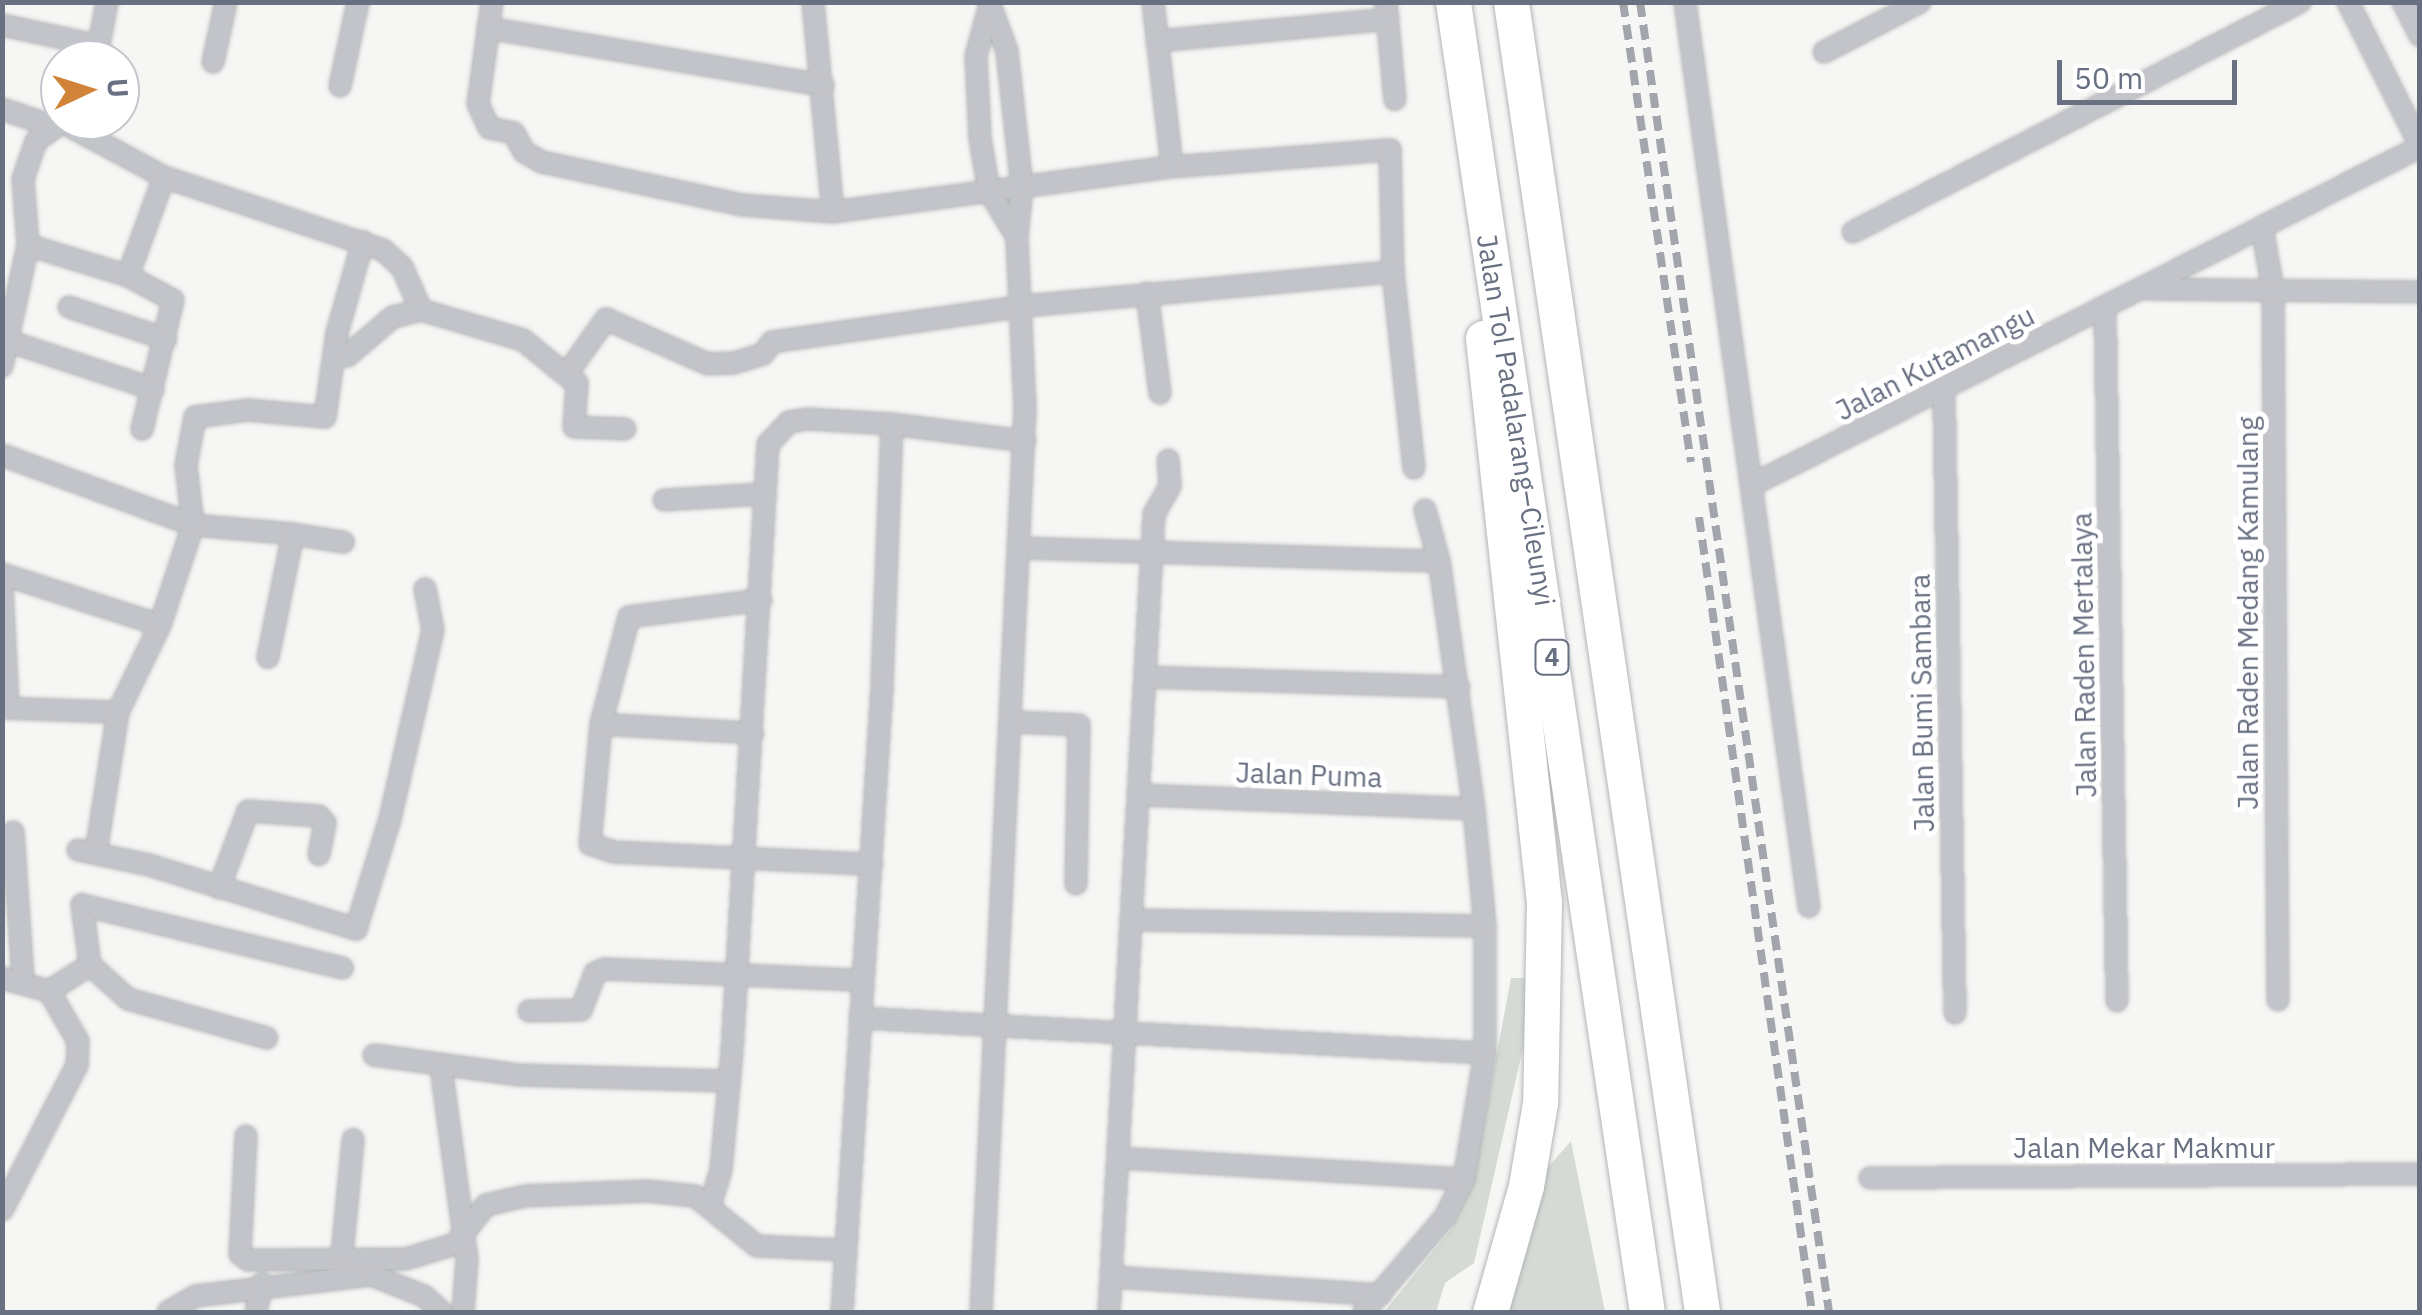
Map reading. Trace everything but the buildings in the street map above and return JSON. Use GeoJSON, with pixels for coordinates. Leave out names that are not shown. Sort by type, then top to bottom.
{"type":"FeatureCollection","features":[{"type":"Feature","properties":{"kind":"highway","name":"Jalan Tol Padalarang–Cileunyi"},"geometry":{"type":"LineString","coordinates":[[1453,2],[1647,1312]]}},
{"type":"Feature","properties":{"kind":"highway","name":"Jalan Tol Padalarang–Cileunyi"},"geometry":{"type":"LineString","coordinates":[[1510,2],[1702,1312]]}},
{"type":"Feature","properties":{"kind":"highway"},"geometry":{"type":"LineString","coordinates":[[1466,95],[1487,404],[1536,782],[1544,902],[1540,1102],[1526,1186],[1490,1312]]}},
{"type":"Feature","properties":{"kind":"street"},"geometry":{"type":"LineString","coordinates":[[101,40],[107,2]]}},
{"type":"Feature","properties":{"kind":"street"},"geometry":{"type":"LineString","coordinates":[[213,62],[226,2]]}},
{"type":"Feature","properties":{"kind":"street"},"geometry":{"type":"LineString","coordinates":[[340,86],[358,2]]}},
{"type":"Feature","properties":{"kind":"street"},"geometry":{"type":"LineString","coordinates":[[492,2],[478,104],[488,128],[514,133],[526,155],[742,205],[833,212],[1172,167],[1390,150],[1393,272],[1414,468]]}},
{"type":"Feature","properties":{"kind":"street"},"geometry":{"type":"LineString","coordinates":[[813,2],[833,212]]}},
{"type":"Feature","properties":{"kind":"street"},"geometry":{"type":"LineString","coordinates":[[1152,2],[1172,167]]}},
{"type":"Feature","properties":{"kind":"street"},"geometry":{"type":"LineString","coordinates":[[1685,2],[1809,907]]}},
{"type":"Feature","properties":{"kind":"street"},"geometry":{"type":"LineString","coordinates":[[1824,52],[1920,2]]}},
{"type":"Feature","properties":{"kind":"street"},"geometry":{"type":"LineString","coordinates":[[1853,232],[2300,2]]}},
{"type":"Feature","properties":{"kind":"street"},"geometry":{"type":"LineString","coordinates":[[2348,2],[2420,146]]}},
{"type":"Feature","properties":{"kind":"street"},"geometry":{"type":"LineString","coordinates":[[2402,2],[2420,36]]}},
{"type":"Feature","properties":{"kind":"street"},"geometry":{"type":"LineString","coordinates":[[982,1312],[1014,722],[1025,409],[1024,306],[1017,238],[1022,186],[1007,51],[989,4]]}},
{"type":"Feature","properties":{"kind":"street"},"geometry":{"type":"LineString","coordinates":[[989,4],[976,56],[989,191],[1017,238]]}},
{"type":"Feature","properties":{"kind":"street"},"geometry":{"type":"LineString","coordinates":[[1157,41],[1387,11],[1396,100]]}},
{"type":"Feature","properties":{"kind":"street"},"geometry":{"type":"LineString","coordinates":[[2,25],[54,40]]}},
{"type":"Feature","properties":{"kind":"street"},"geometry":{"type":"LineString","coordinates":[[488,28],[823,85]]}},
{"type":"Feature","properties":{"kind":"street"},"geometry":{"type":"LineString","coordinates":[[2,108],[40,118]]}},
{"type":"Feature","properties":{"kind":"street"},"geometry":{"type":"LineString","coordinates":[[2,366],[28,245],[24,179],[40,138]]}},
{"type":"Feature","properties":{"kind":"street"},"geometry":{"type":"LineString","coordinates":[[93,140],[164,177],[363,242],[402,267],[421,310]]}},
{"type":"Feature","properties":{"kind":"street","name":"Jalan Kutamangu"},"geometry":{"type":"LineString","coordinates":[[1752,484],[1944,391],[2420,146]]}},
{"type":"Feature","properties":{"kind":"street"},"geometry":{"type":"LineString","coordinates":[[128,276],[164,177]]}},
{"type":"Feature","properties":{"kind":"street","name":"Jalan Raden Medang Kamulang"},"geometry":{"type":"LineString","coordinates":[[2262,227],[2272,290],[2278,1000]]}},
{"type":"Feature","properties":{"kind":"street"},"geometry":{"type":"LineString","coordinates":[[363,242],[334,356],[325,418],[199,413],[186,460],[194,524],[160,625],[118,712],[94,852],[149,865],[356,929],[390,820],[433,630],[425,590]]}},
{"type":"Feature","properties":{"kind":"street"},"geometry":{"type":"LineString","coordinates":[[28,245],[128,276],[173,300],[142,430]]}},
{"type":"Feature","properties":{"kind":"street"},"geometry":{"type":"LineString","coordinates":[[566,374],[606,319],[708,364],[755,358],[772,342],[1024,306],[1393,272]]}},
{"type":"Feature","properties":{"kind":"street","name":"Jalan Kutamangu"},"geometry":{"type":"LineString","coordinates":[[2142,289],[2420,292]]}},
{"type":"Feature","properties":{"kind":"street"},"geometry":{"type":"LineString","coordinates":[[1147,292],[1160,393]]}},
{"type":"Feature","properties":{"kind":"street"},"geometry":{"type":"LineString","coordinates":[[70,307],[166,339]]}},
{"type":"Feature","properties":{"kind":"street","name":"Jalan Raden Mertalaya"},"geometry":{"type":"LineString","coordinates":[[2106,308],[2117,1001]]}},
{"type":"Feature","properties":{"kind":"street"},"geometry":{"type":"LineString","coordinates":[[334,356],[347,356],[392,317],[421,310],[523,340],[577,383],[574,427],[625,429]]}},
{"type":"Feature","properties":{"kind":"street"},"geometry":{"type":"LineString","coordinates":[[8,341],[152,389]]}},
{"type":"Feature","properties":{"kind":"street","name":"Jalan Bumi Sambara"},"geometry":{"type":"LineString","coordinates":[[1944,391],[1955,1013]]}},
{"type":"Feature","properties":{"kind":"street"},"geometry":{"type":"LineString","coordinates":[[710,1206],[721,1170],[746,859],[761,600],[762,494],[768,444],[789,422],[892,424],[1024,437]]}},
{"type":"Feature","properties":{"kind":"street"},"geometry":{"type":"LineString","coordinates":[[842,1309],[872,864],[892,424]]}},
{"type":"Feature","properties":{"kind":"street"},"geometry":{"type":"LineString","coordinates":[[2,455],[194,524],[343,542]]}},
{"type":"Feature","properties":{"kind":"street"},"geometry":{"type":"LineString","coordinates":[[1109,1312],[1135,920],[1154,514],[1170,486],[1168,460]]}},
{"type":"Feature","properties":{"kind":"street"},"geometry":{"type":"LineString","coordinates":[[664,500],[762,494]]}},
{"type":"Feature","properties":{"kind":"street"},"geometry":{"type":"LineString","coordinates":[[1364,1312],[1446,1217],[1464,1179],[1484,1054],[1484,926],[1474,809],[1439,561],[1425,510]]}},
{"type":"Feature","properties":{"kind":"street"},"geometry":{"type":"LineString","coordinates":[[268,657],[293,534]]}},
{"type":"Feature","properties":{"kind":"street"},"geometry":{"type":"LineString","coordinates":[[1022,548],[1439,561]]}},
{"type":"Feature","properties":{"kind":"street"},"geometry":{"type":"LineString","coordinates":[[2,574],[160,625]]}},
{"type":"Feature","properties":{"kind":"street"},"geometry":{"type":"LineString","coordinates":[[2,588],[5,708],[118,712]]}},
{"type":"Feature","properties":{"kind":"street"},"geometry":{"type":"LineString","coordinates":[[761,600],[632,614],[601,724],[590,844],[613,852],[872,864]]}},
{"type":"Feature","properties":{"kind":"street"},"geometry":{"type":"LineString","coordinates":[[1146,677],[1458,687]]}},
{"type":"Feature","properties":{"kind":"street"},"geometry":{"type":"LineString","coordinates":[[1014,722],[1079,726],[1076,884]]}},
{"type":"Feature","properties":{"kind":"street"},"geometry":{"type":"LineString","coordinates":[[601,724],[753,733]]}},
{"type":"Feature","properties":{"kind":"street","name":"Jalan Puma"},"geometry":{"type":"LineString","coordinates":[[1141,796],[1474,809]]}},
{"type":"Feature","properties":{"kind":"street"},"geometry":{"type":"LineString","coordinates":[[219,888],[248,811],[319,816],[325,823],[319,854]]}},
{"type":"Feature","properties":{"kind":"street"},"geometry":{"type":"LineString","coordinates":[[2,1210],[76,1065],[74,1028],[49,990],[13,979],[13,832]]}},
{"type":"Feature","properties":{"kind":"street"},"geometry":{"type":"LineString","coordinates":[[267,1038],[128,1000],[90,965],[82,905],[342,968]]}},
{"type":"Feature","properties":{"kind":"street"},"geometry":{"type":"LineString","coordinates":[[1135,920],[1484,926]]}},
{"type":"Feature","properties":{"kind":"street"},"geometry":{"type":"LineString","coordinates":[[49,990],[90,965]]}},
{"type":"Feature","properties":{"kind":"street"},"geometry":{"type":"LineString","coordinates":[[529,1011],[581,1010],[600,970],[862,980]]}},
{"type":"Feature","properties":{"kind":"street"},"geometry":{"type":"LineString","coordinates":[[860,1018],[1484,1054]]}},
{"type":"Feature","properties":{"kind":"street"},"geometry":{"type":"LineString","coordinates":[[374,1055],[441,1066],[729,1081]]}},
{"type":"Feature","properties":{"kind":"street"},"geometry":{"type":"LineString","coordinates":[[441,1066],[462,1234],[463,1312]]}},
{"type":"Feature","properties":{"kind":"street"},"geometry":{"type":"LineString","coordinates":[[246,1136],[242,1257],[342,1254],[406,1259],[449,1248],[478,1208],[524,1196],[682,1191],[710,1206],[757,1246],[845,1250]]}},
{"type":"Feature","properties":{"kind":"street"},"geometry":{"type":"LineString","coordinates":[[342,1254],[353,1140]]}},
{"type":"Feature","properties":{"kind":"street"},"geometry":{"type":"LineString","coordinates":[[1119,1158],[1464,1179]]}},
{"type":"Feature","properties":{"kind":"street","name":"Jalan Mekar Makmur"},"geometry":{"type":"LineString","coordinates":[[1870,1178],[2420,1174]]}},
{"type":"Feature","properties":{"kind":"street"},"geometry":{"type":"LineString","coordinates":[[168,1312],[196,1296],[262,1284],[371,1275],[424,1296],[442,1312]]}},
{"type":"Feature","properties":{"kind":"street"},"geometry":{"type":"LineString","coordinates":[[1111,1276],[1380,1295]]}},
{"type":"Feature","properties":{"kind":"street"},"geometry":{"type":"LineString","coordinates":[[256,1312],[262,1284]]}},
{"type":"Feature","properties":{"kind":"shaded area"},"geometry":{"type":"Polygon","coordinates":[[[1511,978],[1528,978],[1523,1048],[1474,1263],[1445,1283],[1436,1312],[1384,1312],[1452,1228],[1473,1181],[1511,978]]]}},
{"type":"Feature","properties":{"kind":"shaded area"},"geometry":{"type":"Polygon","coordinates":[[[1571,1141],[1605,1312],[1503,1312],[1542,1174],[1571,1141]]]}},
{"type":"Feature","properties":{"kind":"railway"},"geometry":{"type":"LineString","coordinates":[[1623,2],[1691,462]]}},
{"type":"Feature","properties":{"kind":"railway"},"geometry":{"type":"LineString","coordinates":[[1640,2],[1829,1312]]}},
{"type":"Feature","properties":{"kind":"railway"},"geometry":{"type":"LineString","coordinates":[[1699,517],[1812,1312]]}}]}
